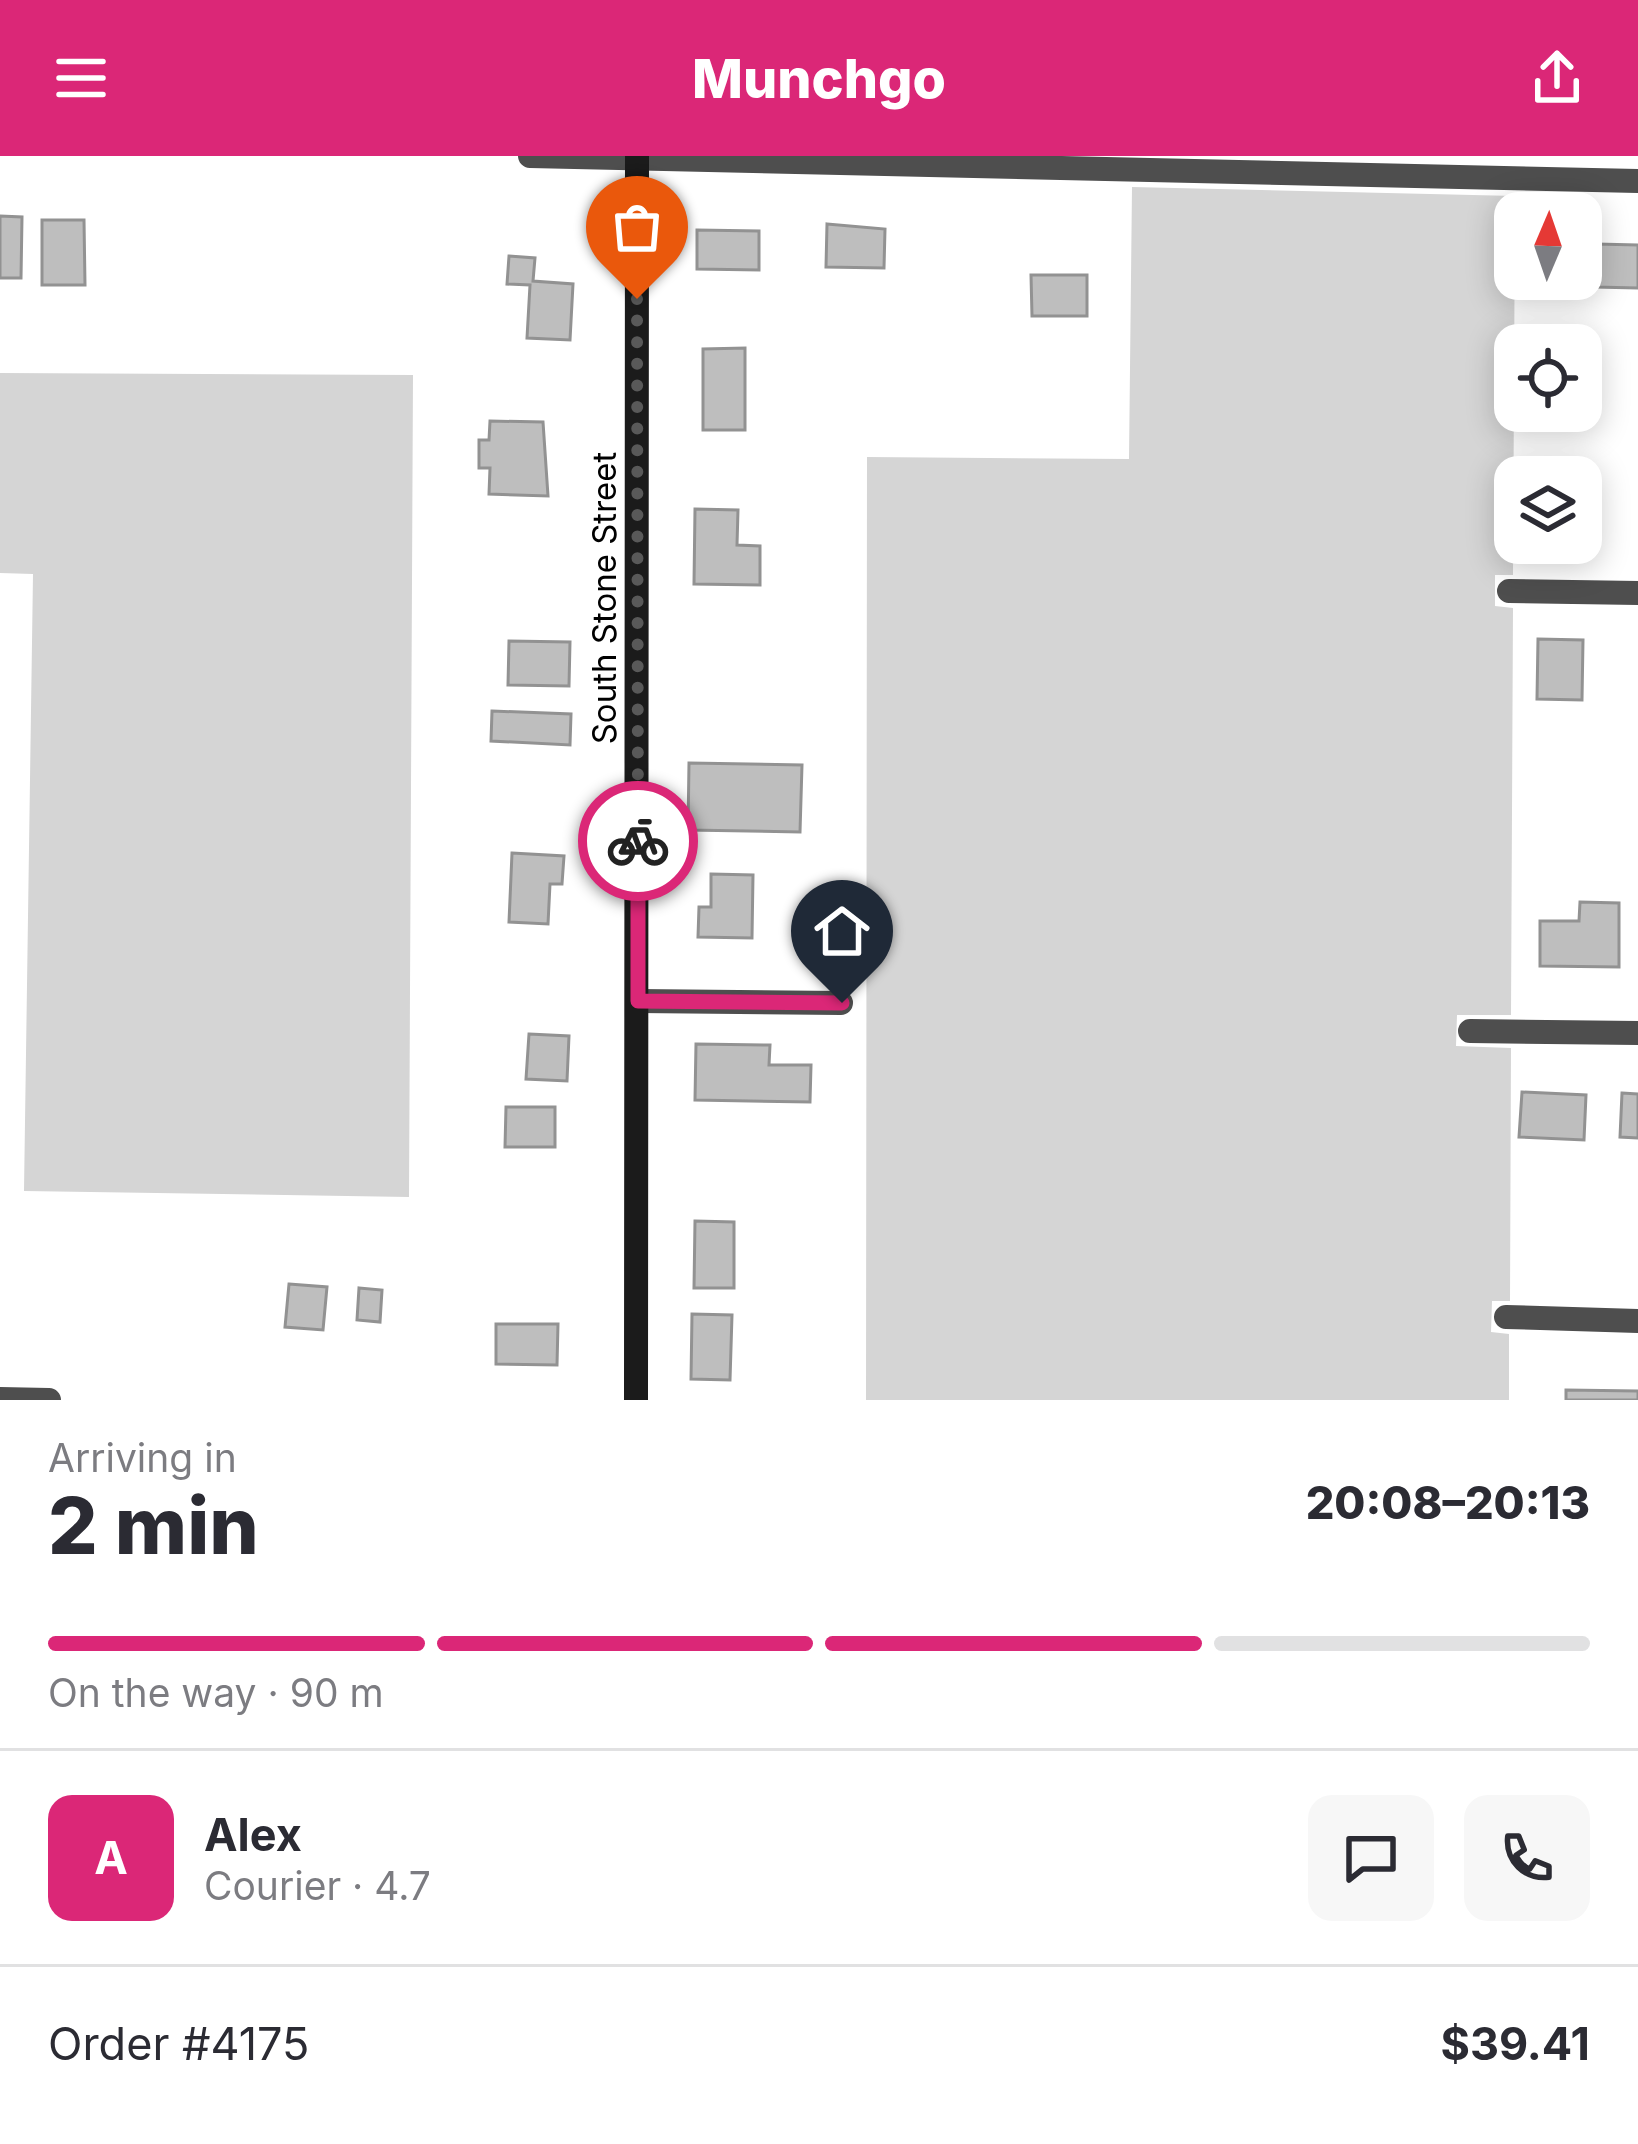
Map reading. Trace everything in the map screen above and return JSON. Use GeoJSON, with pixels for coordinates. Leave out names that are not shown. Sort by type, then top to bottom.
{"type":"FeatureCollection","features":[{"type":"Feature","properties":{"kind":"street"},"geometry":{"type":"LineString","coordinates":[[530,156],[1497,168],[1638,182]]}},
{"type":"Feature","properties":{"kind":"street","name":"South Stone Street"},"geometry":{"type":"LineString","coordinates":[[636,1400],[637,157]]}},
{"type":"Feature","properties":{"kind":"street"},"geometry":{"type":"LineString","coordinates":[[1509,591],[1638,592]]}},
{"type":"Feature","properties":{"kind":"street"},"geometry":{"type":"LineString","coordinates":[[638,1001],[842,1003]]}},
{"type":"Feature","properties":{"kind":"street"},"geometry":{"type":"LineString","coordinates":[[1470,1031],[1638,1033]]}},
{"type":"Feature","properties":{"kind":"street"},"geometry":{"type":"LineString","coordinates":[[1506,1317],[1638,1321]]}},
{"type":"Feature","properties":{"kind":"street"},"geometry":{"type":"LineString","coordinates":[[0,1399],[49,1400]]}},
{"type":"Feature","properties":{"kind":"shaded area"},"geometry":{"type":"Polygon","coordinates":[[[1132,187],[1494,196],[1494,300],[1514,300],[1514,324],[1494,324],[1494,432],[1514,432],[1514,456],[1494,456],[1494,564],[1513,564],[1513,575],[1495,575],[1495,606],[1513,608],[1511,1015],[1457,1015],[1456,1046],[1511,1048],[1510,1301],[1492,1301],[1491,1332],[1509,1334],[1509,1400],[866,1400],[867,457],[1129,459],[1132,187]]]}},
{"type":"Feature","properties":{"kind":"shaded area"},"geometry":{"type":"Polygon","coordinates":[[[0,373],[413,375],[409,1197],[24,1191],[33,574],[0,573],[0,373]]]}},
{"type":"Feature","properties":{"kind":"building"},"geometry":{"type":"Polygon","coordinates":[[[0,216],[22,217],[21,278],[0,278],[0,216]]]}},
{"type":"Feature","properties":{"kind":"building"},"geometry":{"type":"Polygon","coordinates":[[[42,220],[84,220],[85,285],[42,285],[42,220]]]}},
{"type":"Feature","properties":{"kind":"building"},"geometry":{"type":"Polygon","coordinates":[[[827,224],[885,229],[884,268],[826,267],[827,224]]]}},
{"type":"Feature","properties":{"kind":"building"},"geometry":{"type":"Polygon","coordinates":[[[697,230],[759,231],[759,270],[697,269],[697,230]]]}},
{"type":"Feature","properties":{"kind":"building"},"geometry":{"type":"Polygon","coordinates":[[[1602,244],[1638,245],[1638,288],[1602,287],[1602,244]]]}},
{"type":"Feature","properties":{"kind":"building"},"geometry":{"type":"Polygon","coordinates":[[[509,256],[535,258],[533,281],[573,284],[570,340],[527,338],[530,285],[507,284],[509,256]]]}},
{"type":"Feature","properties":{"kind":"building"},"geometry":{"type":"Polygon","coordinates":[[[1031,275],[1087,275],[1087,316],[1032,316],[1031,275]]]}},
{"type":"Feature","properties":{"kind":"building"},"geometry":{"type":"Polygon","coordinates":[[[745,348],[745,430],[703,430],[703,349],[745,348]]]}},
{"type":"Feature","properties":{"kind":"building"},"geometry":{"type":"Polygon","coordinates":[[[490,421],[543,422],[548,496],[489,494],[490,468],[479,468],[479,440],[489,440],[490,421]]]}},
{"type":"Feature","properties":{"kind":"building"},"geometry":{"type":"Polygon","coordinates":[[[695,509],[738,510],[737,545],[760,546],[760,585],[694,584],[695,509]]]}},
{"type":"Feature","properties":{"kind":"building"},"geometry":{"type":"Polygon","coordinates":[[[1538,639],[1583,640],[1582,700],[1537,699],[1538,639]]]}},
{"type":"Feature","properties":{"kind":"building"},"geometry":{"type":"Polygon","coordinates":[[[509,641],[570,642],[569,686],[508,685],[509,641]]]}},
{"type":"Feature","properties":{"kind":"building"},"geometry":{"type":"Polygon","coordinates":[[[492,711],[571,714],[570,745],[491,741],[492,711]]]}},
{"type":"Feature","properties":{"kind":"building"},"geometry":{"type":"Polygon","coordinates":[[[689,763],[802,765],[800,832],[688,830],[689,763]]]}},
{"type":"Feature","properties":{"kind":"building"},"geometry":{"type":"Polygon","coordinates":[[[512,853],[564,856],[562,884],[550,884],[548,924],[509,922],[512,853]]]}},
{"type":"Feature","properties":{"kind":"building"},"geometry":{"type":"Polygon","coordinates":[[[711,874],[753,875],[752,938],[698,937],[699,907],[711,907],[711,874]]]}},
{"type":"Feature","properties":{"kind":"building"},"geometry":{"type":"Polygon","coordinates":[[[1580,902],[1619,903],[1619,967],[1540,966],[1540,921],[1579,921],[1580,902]]]}},
{"type":"Feature","properties":{"kind":"building"},"geometry":{"type":"Polygon","coordinates":[[[529,1034],[569,1036],[567,1081],[526,1079],[529,1034]]]}},
{"type":"Feature","properties":{"kind":"building"},"geometry":{"type":"Polygon","coordinates":[[[696,1044],[770,1045],[769,1065],[811,1065],[810,1102],[695,1100],[696,1044]]]}},
{"type":"Feature","properties":{"kind":"building"},"geometry":{"type":"Polygon","coordinates":[[[1522,1092],[1586,1095],[1584,1140],[1519,1137],[1522,1092]]]}},
{"type":"Feature","properties":{"kind":"building"},"geometry":{"type":"Polygon","coordinates":[[[1622,1093],[1638,1094],[1638,1138],[1620,1137],[1622,1093]]]}},
{"type":"Feature","properties":{"kind":"building"},"geometry":{"type":"Polygon","coordinates":[[[506,1107],[555,1107],[555,1147],[505,1147],[506,1107]]]}},
{"type":"Feature","properties":{"kind":"building"},"geometry":{"type":"Polygon","coordinates":[[[695,1221],[734,1222],[734,1288],[694,1288],[695,1221]]]}},
{"type":"Feature","properties":{"kind":"building"},"geometry":{"type":"Polygon","coordinates":[[[289,1284],[327,1287],[323,1330],[285,1327],[289,1284]]]}},
{"type":"Feature","properties":{"kind":"building"},"geometry":{"type":"Polygon","coordinates":[[[359,1288],[382,1290],[380,1322],[357,1320],[359,1288]]]}},
{"type":"Feature","properties":{"kind":"building"},"geometry":{"type":"Polygon","coordinates":[[[692,1314],[732,1315],[730,1380],[691,1379],[692,1314]]]}},
{"type":"Feature","properties":{"kind":"building"},"geometry":{"type":"Polygon","coordinates":[[[496,1324],[558,1324],[557,1365],[496,1364],[496,1324]]]}},
{"type":"Feature","properties":{"kind":"building"},"geometry":{"type":"Polygon","coordinates":[[[1566,1390],[1638,1391],[1638,1400],[1566,1400],[1566,1390]]]}},
{"type":"Feature","properties":{"kind":"way so far"},"geometry":{"type":"LineString","coordinates":[[637,299],[638,841]]}},
{"type":"Feature","properties":{"kind":"route"},"geometry":{"type":"LineString","coordinates":[[638,841],[638,1001],[842,1003]]}}]}
